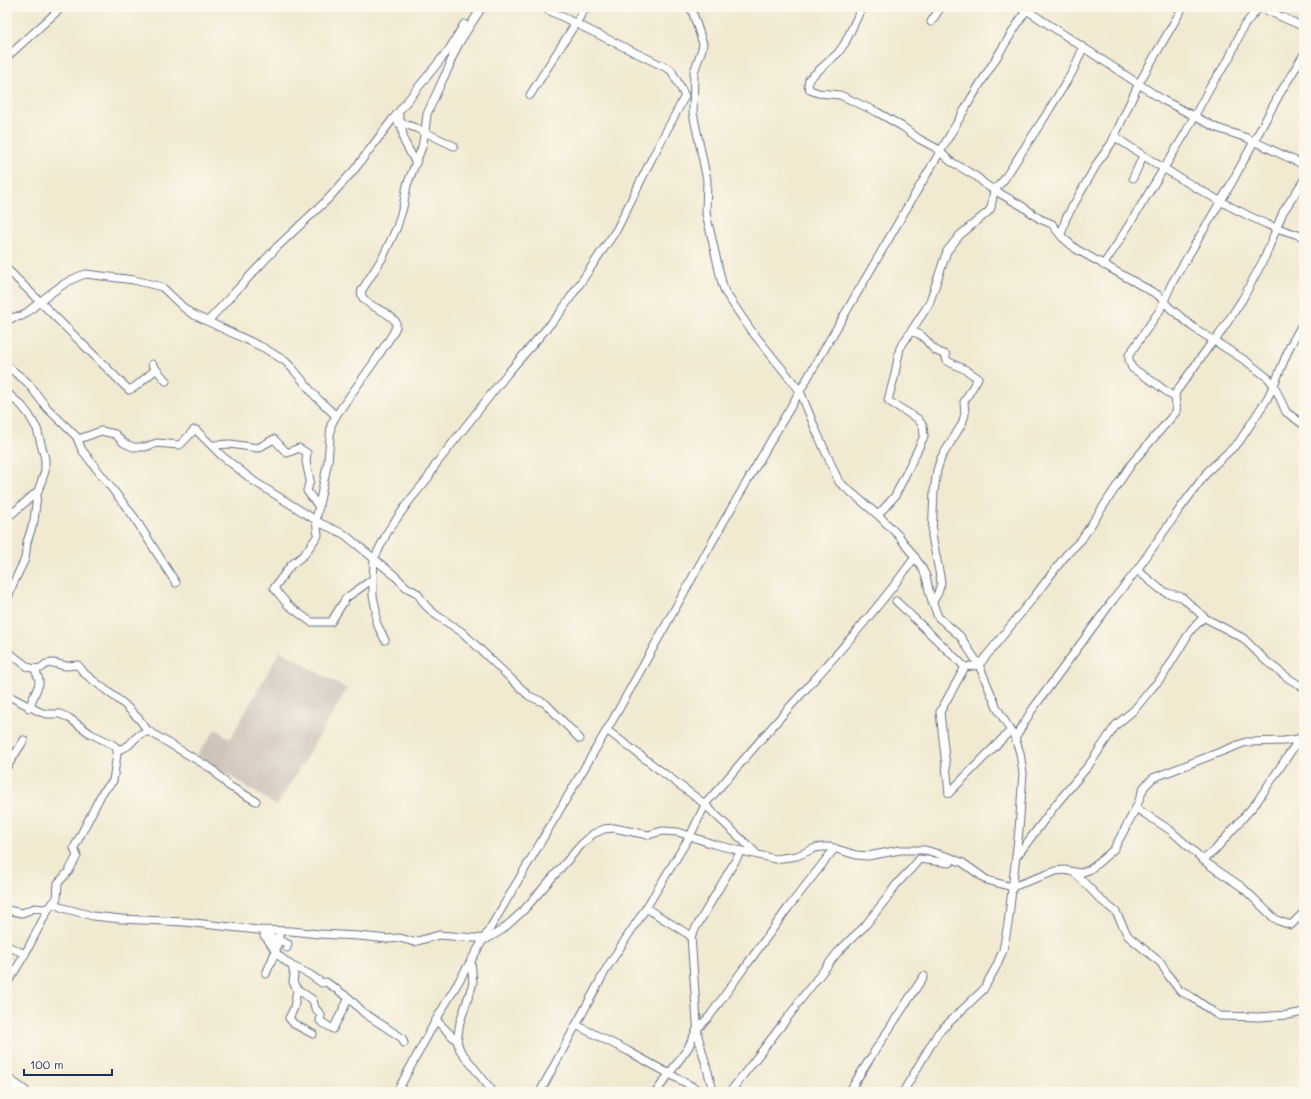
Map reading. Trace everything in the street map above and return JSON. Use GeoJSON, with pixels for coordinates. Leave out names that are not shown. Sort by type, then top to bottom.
{"type":"FeatureCollection","features":[{"type":"Feature","properties":{"kind":"main road"},"geometry":{"type":"LineString","coordinates":[[7,1079],[25,1092]]}},
{"type":"Feature","properties":{"kind":"street"},"geometry":{"type":"LineString","coordinates":[[7,57],[62,7]]}},
{"type":"Feature","properties":{"kind":"street"},"geometry":{"type":"LineString","coordinates":[[208,321],[277,247],[328,199],[355,169],[388,125],[450,48],[464,25],[478,7]]}},
{"type":"Feature","properties":{"kind":"street"},"geometry":{"type":"LineString","coordinates":[[373,579],[346,598],[331,622],[311,622],[288,605],[274,588],[291,565],[304,555],[318,535],[316,520],[328,461],[332,425],[336,416],[372,366],[396,327],[396,322],[391,316],[365,300],[362,296],[364,284],[382,257],[397,227],[403,207],[407,185],[422,147],[426,116],[437,90],[462,39],[482,7]]}},
{"type":"Feature","properties":{"kind":"street"},"geometry":{"type":"LineString","coordinates":[[385,640],[376,622],[373,579],[374,559],[388,531],[428,478],[436,464],[507,374],[560,313],[569,300],[616,229],[685,96],[670,70],[542,7]]}},
{"type":"Feature","properties":{"kind":"street"},"geometry":{"type":"LineString","coordinates":[[530,95],[586,7]]}},
{"type":"Feature","properties":{"kind":"street"},"geometry":{"type":"LineString","coordinates":[[691,7],[703,47],[694,72],[692,113],[707,180],[706,213],[722,283],[726,292],[750,329],[800,391],[839,482],[878,515],[899,536],[915,557],[926,576],[932,603],[938,617],[960,636],[979,665],[994,702],[1016,738],[1020,753],[1023,773],[1016,856],[1008,924],[1003,950],[996,967],[979,994],[938,1033],[903,1092]]}},
{"type":"Feature","properties":{"kind":"street"},"geometry":{"type":"LineString","coordinates":[[862,7],[845,43],[838,53],[808,79],[809,89],[818,93],[836,94],[849,99],[903,127],[919,139],[936,148],[950,161],[977,176],[986,185],[1040,219],[1052,224],[1061,235],[1076,248],[1103,265],[1156,293],[1170,308],[1194,328],[1256,369],[1274,385],[1286,412],[1304,425]]}},
{"type":"Feature","properties":{"kind":"street"},"geometry":{"type":"LineString","coordinates":[[932,22],[941,7]]}},
{"type":"Feature","properties":{"kind":"street"},"geometry":{"type":"LineString","coordinates":[[1061,235],[1066,218],[1098,162],[1109,148],[1139,83],[1183,7]]}},
{"type":"Feature","properties":{"kind":"street"},"geometry":{"type":"LineString","coordinates":[[1103,265],[1195,117],[1210,87],[1229,59],[1243,27],[1259,7],[1304,27]]}},
{"type":"Feature","properties":{"kind":"street"},"geometry":{"type":"LineString","coordinates":[[397,1092],[436,1020],[615,716],[724,521],[1025,8],[1163,100],[1217,128],[1254,141],[1304,165]]}},
{"type":"Feature","properties":{"kind":"street"},"geometry":{"type":"LineString","coordinates":[[878,515],[895,496],[924,436],[923,426],[918,419],[888,400],[894,378],[898,351],[932,297],[947,251],[960,235],[988,212],[994,190],[1003,181],[1046,115],[1073,71],[1083,48]]}},
{"type":"Feature","properties":{"kind":"street"},"geometry":{"type":"LineString","coordinates":[[1175,398],[1132,368],[1129,357],[1130,353],[1160,310],[1172,283],[1231,184],[1279,96],[1304,54]]}},
{"type":"Feature","properties":{"kind":"street"},"geometry":{"type":"LineString","coordinates":[[398,113],[404,141],[416,163]]}},
{"type":"Feature","properties":{"kind":"street"},"geometry":{"type":"LineString","coordinates":[[388,125],[401,123],[425,132],[454,146]]}},
{"type":"Feature","properties":{"kind":"street"},"geometry":{"type":"LineString","coordinates":[[1115,137],[1143,156],[1220,202],[1276,228],[1304,237]]}},
{"type":"Feature","properties":{"kind":"street"},"geometry":{"type":"LineString","coordinates":[[1133,178],[1143,156]]}},
{"type":"Feature","properties":{"kind":"street"},"geometry":{"type":"LineString","coordinates":[[965,667],[979,665],[1066,555],[1081,540],[1132,463],[1174,414],[1177,407],[1175,398],[1178,390],[1233,315],[1251,285],[1265,257],[1283,212],[1304,180]]}},
{"type":"Feature","properties":{"kind":"street"},"geometry":{"type":"LineString","coordinates":[[7,269],[129,390],[135,387],[154,371],[152,364],[166,381]]}},
{"type":"Feature","properties":{"kind":"street"},"geometry":{"type":"LineString","coordinates":[[7,321],[14,317],[22,316],[66,283],[80,276],[92,274],[134,280],[160,287],[187,310],[264,348],[285,361],[315,396],[336,416]]}},
{"type":"Feature","properties":{"kind":"street"},"geometry":{"type":"LineString","coordinates":[[1016,738],[1032,710],[1137,570],[1178,510],[1208,471],[1239,442],[1267,399],[1290,346],[1304,321]]}},
{"type":"Feature","properties":{"kind":"street"},"geometry":{"type":"LineString","coordinates":[[911,332],[918,333],[923,336],[934,349],[946,355],[947,360],[978,378],[964,402],[965,414],[962,424],[941,458],[937,470],[932,536],[940,571],[940,584],[938,593],[932,603]]}},
{"type":"Feature","properties":{"kind":"street"},"geometry":{"type":"LineString","coordinates":[[7,366],[27,382],[47,408],[77,438],[82,450],[134,517],[176,583]]}},
{"type":"Feature","properties":{"kind":"street"},"geometry":{"type":"LineString","coordinates":[[7,393],[27,411],[37,429],[46,459],[45,471],[37,492],[35,518],[27,542],[26,559],[7,602]]}},
{"type":"Feature","properties":{"kind":"street"},"geometry":{"type":"LineString","coordinates":[[77,438],[80,439],[95,433],[103,432],[115,434],[124,444],[132,447],[145,447],[157,443],[180,445],[191,432],[196,430],[222,456],[255,482],[316,520],[344,534],[406,586],[417,593],[426,606],[436,615],[462,632],[529,696],[545,703],[580,739]]}},
{"type":"Feature","properties":{"kind":"street"},"geometry":{"type":"LineString","coordinates":[[214,445],[230,444],[258,448],[274,439],[287,453],[299,448],[307,453],[306,462],[310,480],[306,491],[319,507]]}},
{"type":"Feature","properties":{"kind":"street"},"geometry":{"type":"LineString","coordinates":[[7,518],[37,492]]}},
{"type":"Feature","properties":{"kind":"street"},"geometry":{"type":"LineString","coordinates":[[540,1092],[608,966],[690,836],[706,803],[846,645],[892,590],[915,557]]}},
{"type":"Feature","properties":{"kind":"street"},"geometry":{"type":"LineString","coordinates":[[1137,570],[1160,589],[1167,593],[1182,597],[1204,617],[1243,638],[1288,678],[1304,688]]}},
{"type":"Feature","properties":{"kind":"street"},"geometry":{"type":"LineString","coordinates":[[896,601],[965,667]]}},
{"type":"Feature","properties":{"kind":"street"},"geometry":{"type":"LineString","coordinates":[[1016,856],[1089,765],[1116,725],[1134,710],[1163,676],[1191,630],[1204,617]]}},
{"type":"Feature","properties":{"kind":"street"},"geometry":{"type":"LineString","coordinates":[[7,650],[28,667],[35,669],[41,668],[46,664],[53,663],[66,666],[78,665],[85,674],[124,704],[139,719],[148,731],[212,769],[228,786],[256,801]]}},
{"type":"Feature","properties":{"kind":"street"},"geometry":{"type":"LineString","coordinates":[[965,667],[940,712],[949,793],[1011,730]]}},
{"type":"Feature","properties":{"kind":"street"},"geometry":{"type":"LineString","coordinates":[[29,708],[39,684],[35,669]]}},
{"type":"Feature","properties":{"kind":"street"},"geometry":{"type":"LineString","coordinates":[[7,695],[29,708],[47,714],[60,714],[69,718],[92,734],[112,744],[117,750],[113,781],[102,793],[74,848],[77,856],[69,871],[57,884],[57,897],[7,984]]}},
{"type":"Feature","properties":{"kind":"street"},"geometry":{"type":"LineString","coordinates":[[117,750],[127,746],[141,734],[148,731]]}},
{"type":"Feature","properties":{"kind":"street"},"geometry":{"type":"LineString","coordinates":[[608,731],[706,803],[755,852]]}},
{"type":"Feature","properties":{"kind":"street"},"geometry":{"type":"LineString","coordinates":[[1203,860],[1215,850],[1256,803],[1304,732]]}},
{"type":"Feature","properties":{"kind":"street"},"geometry":{"type":"LineString","coordinates":[[7,910],[22,913],[35,908],[43,909],[51,906],[93,916],[185,922],[258,930],[291,931],[388,939],[400,938],[414,942],[439,935],[484,940],[496,935],[523,911],[581,845],[593,834],[604,829],[614,828],[642,835],[667,830],[678,832],[713,844],[775,860],[797,856],[818,847],[835,848],[856,855],[868,856],[900,850],[925,850],[963,863],[987,880],[1012,887],[1056,871],[1064,870],[1080,873],[1089,870],[1111,852],[1136,808],[1144,787],[1150,780],[1161,774],[1246,742],[1284,742],[1298,739]]}},
{"type":"Feature","properties":{"kind":"street"},"geometry":{"type":"LineString","coordinates":[[7,767],[24,740]]}},
{"type":"Feature","properties":{"kind":"street"},"geometry":{"type":"LineString","coordinates":[[1136,808],[1170,830],[1203,860],[1242,887],[1279,921],[1291,925],[1304,912]]}},
{"type":"Feature","properties":{"kind":"street"},"geometry":{"type":"LineString","coordinates":[[656,1092],[688,1048],[697,1029],[709,1016],[788,908],[835,848]]}},
{"type":"Feature","properties":{"kind":"street"},"geometry":{"type":"LineString","coordinates":[[711,1092],[712,1087],[697,1029],[692,936],[741,851]]}},
{"type":"Feature","properties":{"kind":"street"},"geometry":{"type":"LineString","coordinates":[[730,1092],[838,952],[864,927],[893,888],[913,868],[919,858],[950,862],[952,859]]}},
{"type":"Feature","properties":{"kind":"street"},"geometry":{"type":"LineString","coordinates":[[1075,873],[1101,900],[1116,912],[1128,936],[1161,963],[1180,990],[1216,1014],[1220,1016],[1259,1017],[1288,1015],[1304,1012]]}},
{"type":"Feature","properties":{"kind":"street"},"geometry":{"type":"LineString","coordinates":[[646,908],[692,936]]}},
{"type":"Feature","properties":{"kind":"street"},"geometry":{"type":"LineString","coordinates":[[258,930],[266,937],[278,955],[292,966],[309,974],[322,983],[326,982],[349,998],[364,1012],[402,1038],[404,1043]]}},
{"type":"Feature","properties":{"kind":"street"},"geometry":{"type":"LineString","coordinates":[[266,974],[276,950],[280,931]]}},
{"type":"Feature","properties":{"kind":"street"},"geometry":{"type":"LineString","coordinates":[[266,937],[274,938],[288,946],[287,936],[291,931]]}},
{"type":"Feature","properties":{"kind":"street"},"geometry":{"type":"LineString","coordinates":[[7,946],[25,954]]}},
{"type":"Feature","properties":{"kind":"street"},"geometry":{"type":"LineString","coordinates":[[457,1041],[460,1022],[473,983],[471,960]]}},
{"type":"Feature","properties":{"kind":"street"},"geometry":{"type":"LineString","coordinates":[[292,966],[294,975],[293,982],[297,989],[313,1000],[315,1008],[321,1015],[320,1021],[333,1029],[349,998]]}},
{"type":"Feature","properties":{"kind":"street"},"geometry":{"type":"LineString","coordinates":[[849,1092],[924,976]]}},
{"type":"Feature","properties":{"kind":"street"},"geometry":{"type":"LineString","coordinates":[[297,989],[294,1008],[289,1018],[294,1024],[313,1034]]}},
{"type":"Feature","properties":{"kind":"street"},"geometry":{"type":"LineString","coordinates":[[436,1020],[457,1041],[460,1050],[492,1092]]}},
{"type":"Feature","properties":{"kind":"street"},"geometry":{"type":"LineString","coordinates":[[576,1025],[669,1073],[702,1092]]}},
{"type":"Feature","properties":{"kind":"shaded area"},"geometry":{"type":"Polygon","coordinates":[[[280,651],[347,689],[277,806],[197,755],[216,729],[230,739],[280,651]]]}}]}
